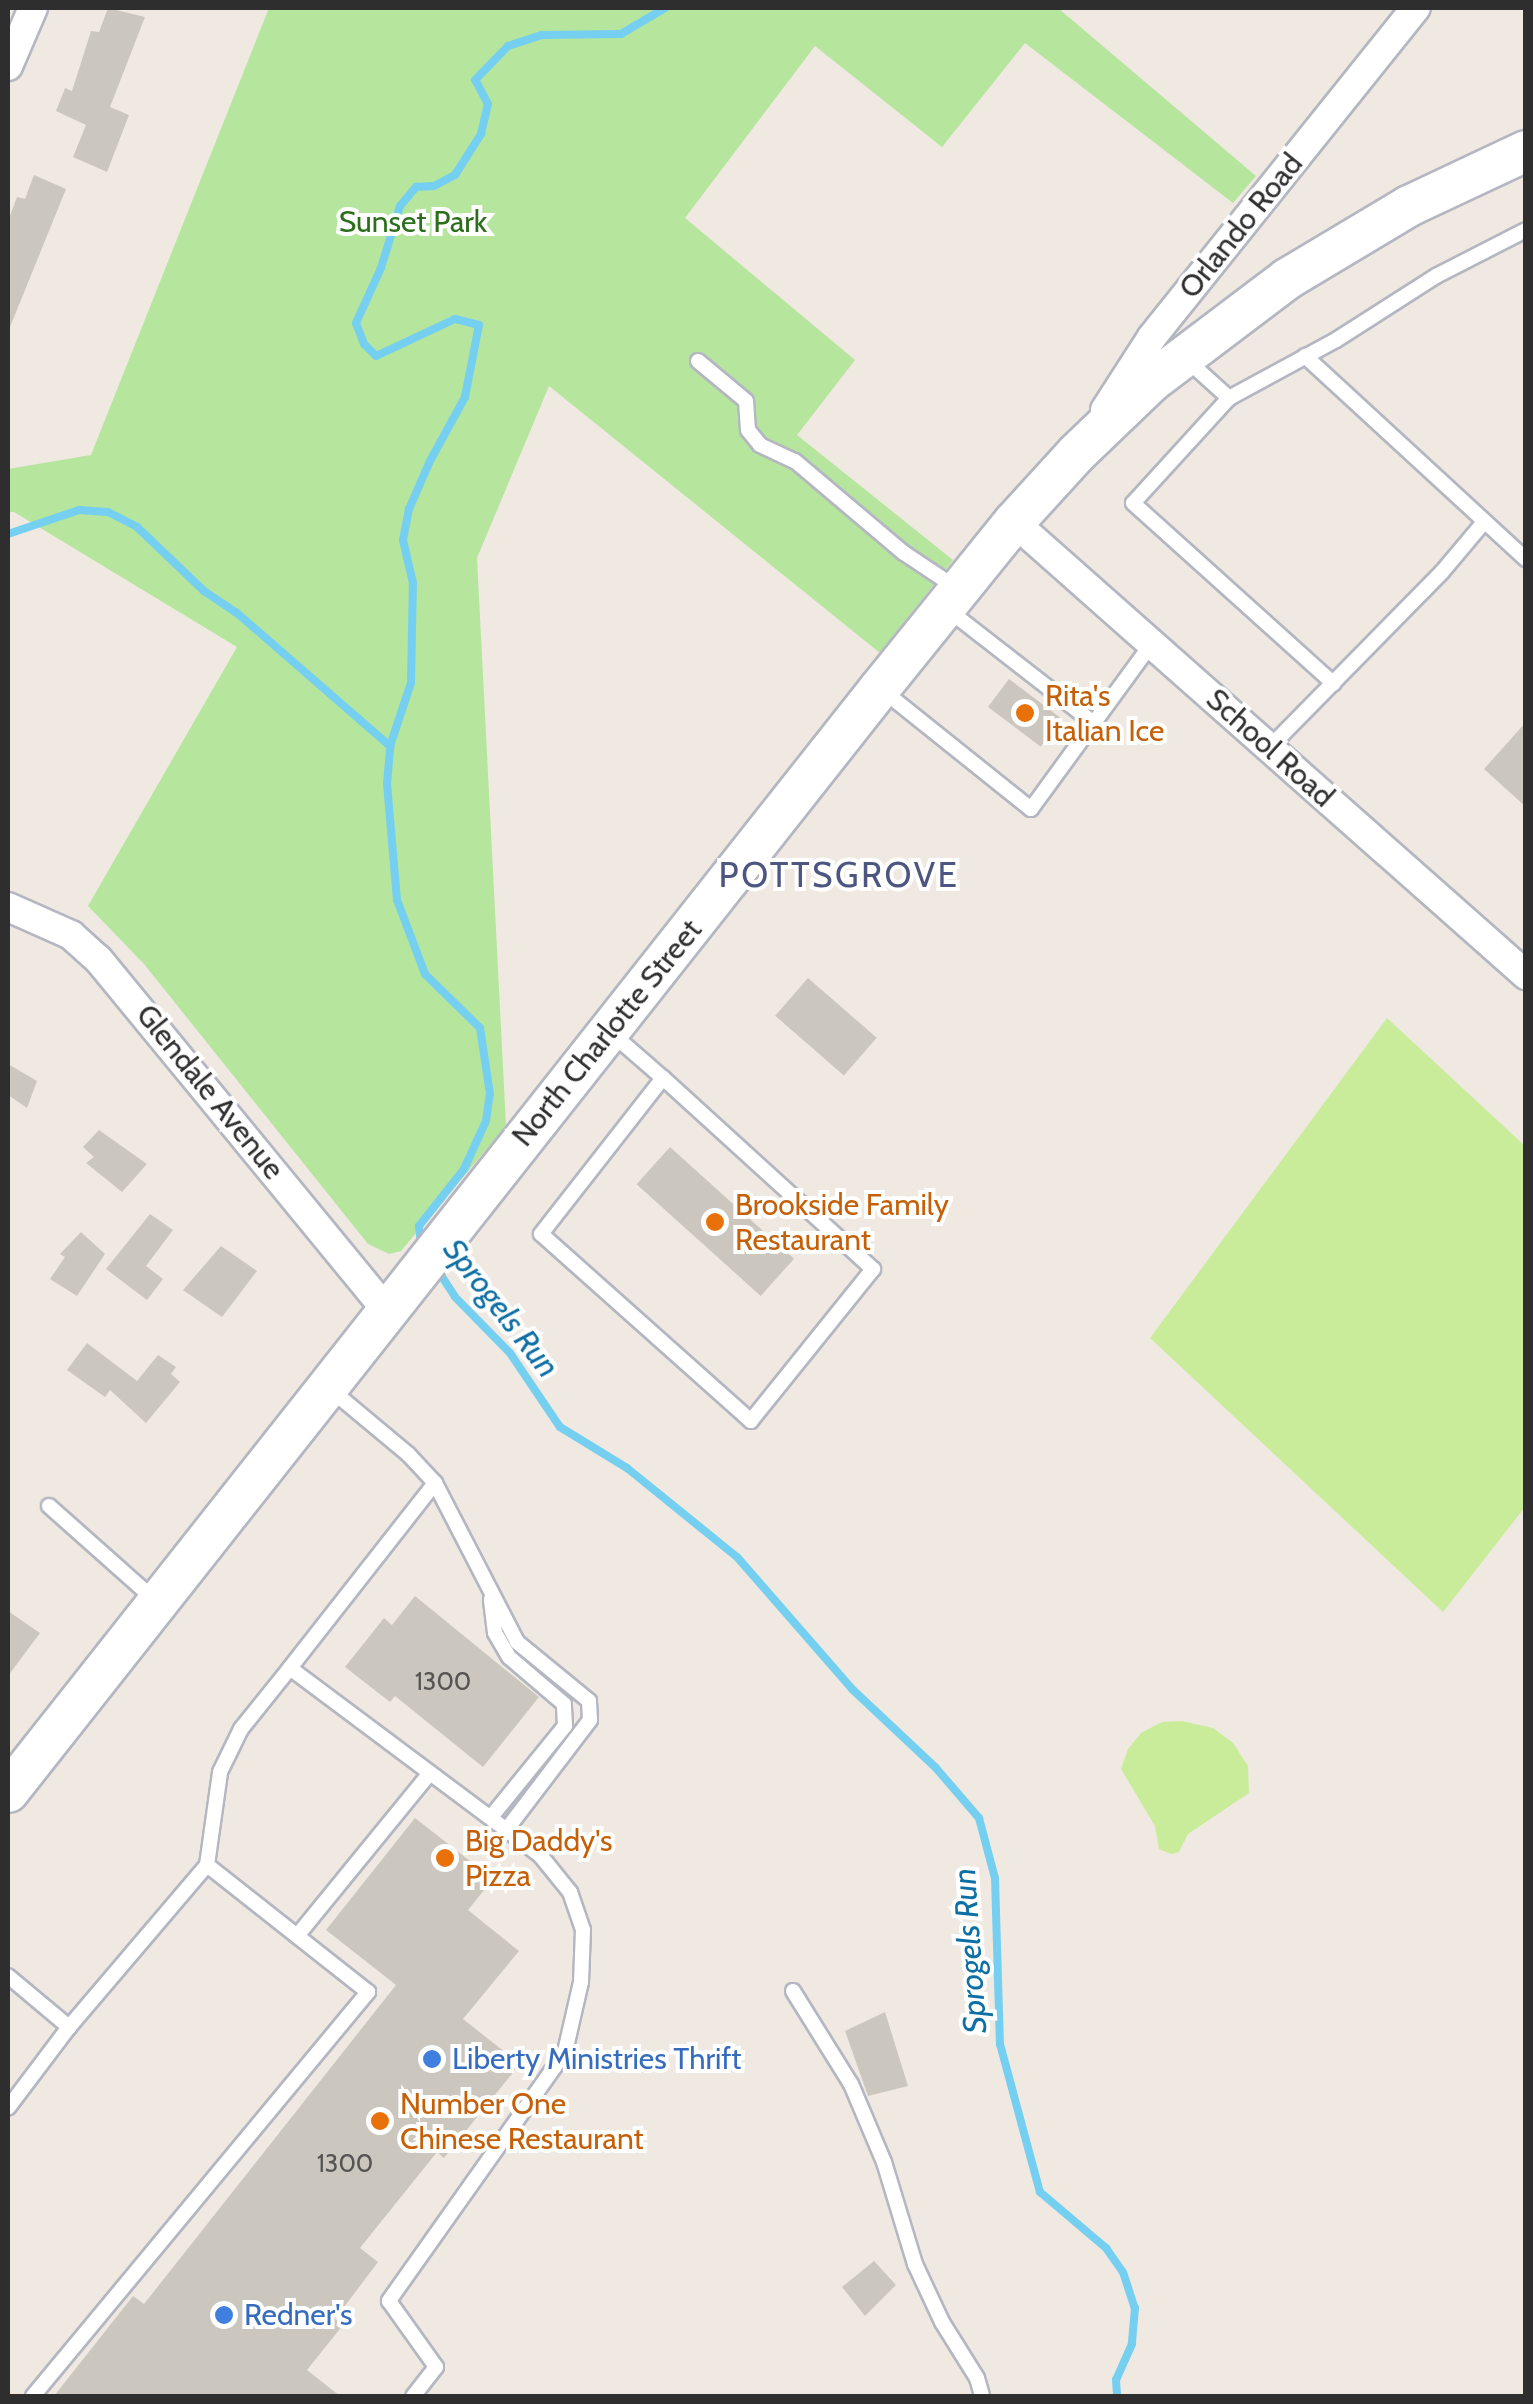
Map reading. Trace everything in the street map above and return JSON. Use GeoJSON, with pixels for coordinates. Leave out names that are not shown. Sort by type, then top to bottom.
{"type":"FeatureCollection","features":[{"type":"Feature","properties":{"kind":"main road","name":"North Charlotte Street"},"geometry":{"type":"LineString","coordinates":[[15,1767],[157,1602],[880,688],[1014,522],[1077,453],[1183,356],[1342,242],[1526,151]]}},
{"type":"Feature","properties":{"kind":"street"},"geometry":{"type":"LineString","coordinates":[[8,66],[33,8]]}},
{"type":"Feature","properties":{"kind":"street","name":"Orlando Road"},"geometry":{"type":"LineString","coordinates":[[1077,453],[1152,337],[1416,8]]}},
{"type":"Feature","properties":{"kind":"street","name":"School Road"},"geometry":{"type":"LineString","coordinates":[[1014,522],[1526,975]]}},
{"type":"Feature","properties":{"kind":"street","name":"Glendale Avenue"},"geometry":{"type":"LineString","coordinates":[[8,907],[70,935],[98,959],[386,1310]]}},
{"type":"Feature","properties":{"kind":"lane"},"geometry":{"type":"LineString","coordinates":[[1334,684],[1133,503],[1228,398],[1306,356],[1436,276],[1526,230]]}},
{"type":"Feature","properties":{"kind":"lane"},"geometry":{"type":"LineString","coordinates":[[1183,356],[1228,398]]}},
{"type":"Feature","properties":{"kind":"lane"},"geometry":{"type":"LineString","coordinates":[[1306,356],[1526,560]]}},
{"type":"Feature","properties":{"kind":"lane"},"geometry":{"type":"LineString","coordinates":[[698,361],[746,402],[748,430],[760,444],[795,461],[1096,726]]}},
{"type":"Feature","properties":{"kind":"lane"},"geometry":{"type":"LineString","coordinates":[[1270,747],[1484,522]]}},
{"type":"Feature","properties":{"kind":"lane"},"geometry":{"type":"LineString","coordinates":[[880,688],[1031,809],[1096,726],[1152,644]]}},
{"type":"Feature","properties":{"kind":"lane"},"geometry":{"type":"LineString","coordinates":[[610,1031],[663,1078],[874,1269],[752,1421],[541,1234],[663,1078]]}},
{"type":"Feature","properties":{"kind":"lane"},"geometry":{"type":"LineString","coordinates":[[326,1386],[408,1454],[435,1484],[517,1642],[589,1702],[590,1720],[507,1829]]}},
{"type":"Feature","properties":{"kind":"lane"},"geometry":{"type":"LineString","coordinates":[[8,2108],[69,2027],[207,1865],[220,1772],[241,1729],[435,1484]]}},
{"type":"Feature","properties":{"kind":"lane"},"geometry":{"type":"LineString","coordinates":[[49,1506],[157,1602]]}},
{"type":"Feature","properties":{"kind":"lane"},"geometry":{"type":"LineString","coordinates":[[490,1590],[495,1633],[509,1657],[564,1704],[565,1726],[491,1818]]}},
{"type":"Feature","properties":{"kind":"lane"},"geometry":{"type":"LineString","coordinates":[[290,1668],[540,1855],[570,1892],[584,1930],[581,1982],[565,2052],[389,2301],[436,2367],[413,2396]]}},
{"type":"Feature","properties":{"kind":"lane"},"geometry":{"type":"LineString","coordinates":[[298,1936],[430,1773]]}},
{"type":"Feature","properties":{"kind":"lane"},"geometry":{"type":"LineString","coordinates":[[33,2396],[368,1992],[207,1865]]}},
{"type":"Feature","properties":{"kind":"lane"},"geometry":{"type":"LineString","coordinates":[[8,1976],[69,2027]]}},
{"type":"Feature","properties":{"kind":"lane"},"geometry":{"type":"LineString","coordinates":[[793,1991],[851,2084],[884,2162],[915,2264],[942,2322],[977,2378],[982,2396]]}},
{"type":"Feature","properties":{"kind":"green space","name":"Sunset Park"},"geometry":{"type":"Polygon","coordinates":[[[269,8],[1058,8],[1256,176],[1233,203],[1025,43],[942,147],[815,46],[685,218],[855,360],[797,435],[953,560],[880,653],[549,386],[477,558],[506,1126],[401,1251],[389,1254],[368,1244],[144,964],[88,906],[237,647],[14,512],[8,512],[8,469],[91,455],[269,8]]]}},
{"type":"Feature","properties":{"kind":"green space"},"geometry":{"type":"Polygon","coordinates":[[[1387,1018],[1525,1146],[1525,1507],[1443,1612],[1150,1338],[1387,1018]]]}},
{"type":"Feature","properties":{"kind":"green space"},"geometry":{"type":"Polygon","coordinates":[[[1182,1721],[1213,1728],[1233,1743],[1248,1766],[1249,1793],[1188,1834],[1179,1852],[1171,1854],[1159,1849],[1155,1826],[1121,1769],[1128,1749],[1141,1733],[1162,1722],[1182,1721]]]}},
{"type":"Feature","properties":{"kind":"building"},"geometry":{"type":"Polygon","coordinates":[[[108,8],[145,17],[110,107],[129,115],[107,172],[73,157],[86,125],[56,111],[65,88],[72,91],[91,31],[99,32],[108,8]]]}},
{"type":"Feature","properties":{"kind":"building"},"geometry":{"type":"Polygon","coordinates":[[[34,175],[66,189],[8,332],[8,221],[17,197],[25,199],[34,175]]]}},
{"type":"Feature","properties":{"kind":"building","name":"Rita's Italian Ice"},"geometry":{"type":"Polygon","coordinates":[[[1009,679],[1062,719],[1041,747],[988,707],[1009,679]]]}},
{"type":"Feature","properties":{"kind":"building"},"geometry":{"type":"Polygon","coordinates":[[[1526,722],[1526,807],[1484,769],[1526,722]]]}},
{"type":"Feature","properties":{"kind":"building"},"geometry":{"type":"Polygon","coordinates":[[[808,978],[877,1038],[844,1075],[775,1016],[808,978]]]}},
{"type":"Feature","properties":{"kind":"building"},"geometry":{"type":"Polygon","coordinates":[[[8,1064],[37,1081],[27,1108],[8,1095],[8,1064]]]}},
{"type":"Feature","properties":{"kind":"building"},"geometry":{"type":"Polygon","coordinates":[[[99,1130],[147,1164],[122,1192],[86,1163],[94,1157],[83,1147],[99,1130]]]}},
{"type":"Feature","properties":{"kind":"building","name":"Brookside Family Restaurant"},"geometry":{"type":"Polygon","coordinates":[[[670,1147],[794,1259],[761,1296],[637,1184],[670,1147]]]}},
{"type":"Feature","properties":{"kind":"building"},"geometry":{"type":"Polygon","coordinates":[[[150,1214],[173,1230],[146,1266],[163,1279],[147,1300],[106,1269],[150,1214]]]}},
{"type":"Feature","properties":{"kind":"building"},"geometry":{"type":"Polygon","coordinates":[[[81,1232],[105,1254],[77,1296],[50,1279],[65,1257],[60,1254],[81,1232]]]}},
{"type":"Feature","properties":{"kind":"building"},"geometry":{"type":"Polygon","coordinates":[[[221,1246],[257,1271],[222,1317],[183,1290],[221,1246]]]}},
{"type":"Feature","properties":{"kind":"building"},"geometry":{"type":"Polygon","coordinates":[[[87,1343],[137,1381],[158,1355],[176,1367],[171,1374],[180,1382],[146,1423],[110,1390],[105,1397],[67,1370],[87,1343]]]}},
{"type":"Feature","properties":{"kind":"building"},"geometry":{"type":"Polygon","coordinates":[[[415,1596],[539,1697],[483,1767],[395,1696],[390,1702],[345,1667],[384,1618],[392,1625],[415,1596]]]}},
{"type":"Feature","properties":{"kind":"building"},"geometry":{"type":"Polygon","coordinates":[[[8,1611],[40,1633],[8,1676],[8,1611]]]}},
{"type":"Feature","properties":{"kind":"building"},"geometry":{"type":"Polygon","coordinates":[[[415,1818],[493,1879],[468,1910],[519,1951],[463,2019],[520,2064],[444,2158],[437,2152],[360,2248],[378,2262],[335,2319],[343,2325],[307,2370],[340,2396],[54,2396],[133,2296],[144,2304],[396,1985],[326,1930],[415,1818]]]}},
{"type":"Feature","properties":{"kind":"building"},"geometry":{"type":"Polygon","coordinates":[[[885,2012],[908,2086],[868,2096],[845,2031],[885,2012]]]}},
{"type":"Feature","properties":{"kind":"building"},"geometry":{"type":"Polygon","coordinates":[[[874,2261],[896,2285],[865,2316],[842,2287],[874,2261]]]}},
{"type":"Feature","properties":{"kind":"waterway","name":"Sprogels Run"},"geometry":{"type":"LineString","coordinates":[[421,1245],[419,1226],[464,1169],[486,1121],[490,1094],[480,1028],[425,974],[397,900],[387,784],[390,746],[411,683],[413,583],[403,540],[409,509],[465,397],[479,325],[455,319],[376,356],[364,344],[356,323],[381,268],[400,206],[416,187],[434,186],[455,175],[481,134],[488,104],[475,80],[508,46],[542,35],[621,34],[665,8]]}},
{"type":"Feature","properties":{"kind":"waterway"},"geometry":{"type":"LineString","coordinates":[[8,534],[79,510],[108,512],[137,527],[204,591],[237,613],[390,746]]}},
{"type":"Feature","properties":{"kind":"waterway","name":"Sprogels Run"},"geometry":{"type":"LineString","coordinates":[[437,1269],[455,1297],[510,1353],[560,1427],[627,1468],[737,1557],[852,1689],[936,1768],[979,1818],[995,1878],[1000,2044],[1040,2192],[1106,2248],[1123,2272],[1135,2308],[1132,2344],[1116,2380],[1117,2396]]}},
{"type":"Feature","properties":{"kind":"place","name":"Rita's Italian Ice"},"geometry":{"type":"Point","coordinates":[1025,713]}},
{"type":"Feature","properties":{"kind":"place","name":"Brookside Family Restaurant"},"geometry":{"type":"Point","coordinates":[715,1222]}},
{"type":"Feature","properties":{"kind":"place","name":"Big Daddy's Pizza"},"geometry":{"type":"Point","coordinates":[445,1858]}},
{"type":"Feature","properties":{"kind":"place","name":"Liberty Ministries Thrift"},"geometry":{"type":"Point","coordinates":[432,2059]}},
{"type":"Feature","properties":{"kind":"place","name":"Number One Chinese Restaurant"},"geometry":{"type":"Point","coordinates":[380,2121]}},
{"type":"Feature","properties":{"kind":"place","name":"Redner's"},"geometry":{"type":"Point","coordinates":[224,2315]}},
{"type":"Feature","properties":{"kind":"district","name":"POTTSGROVE"},"geometry":{"type":"Point","coordinates":[839,875]}}]}
